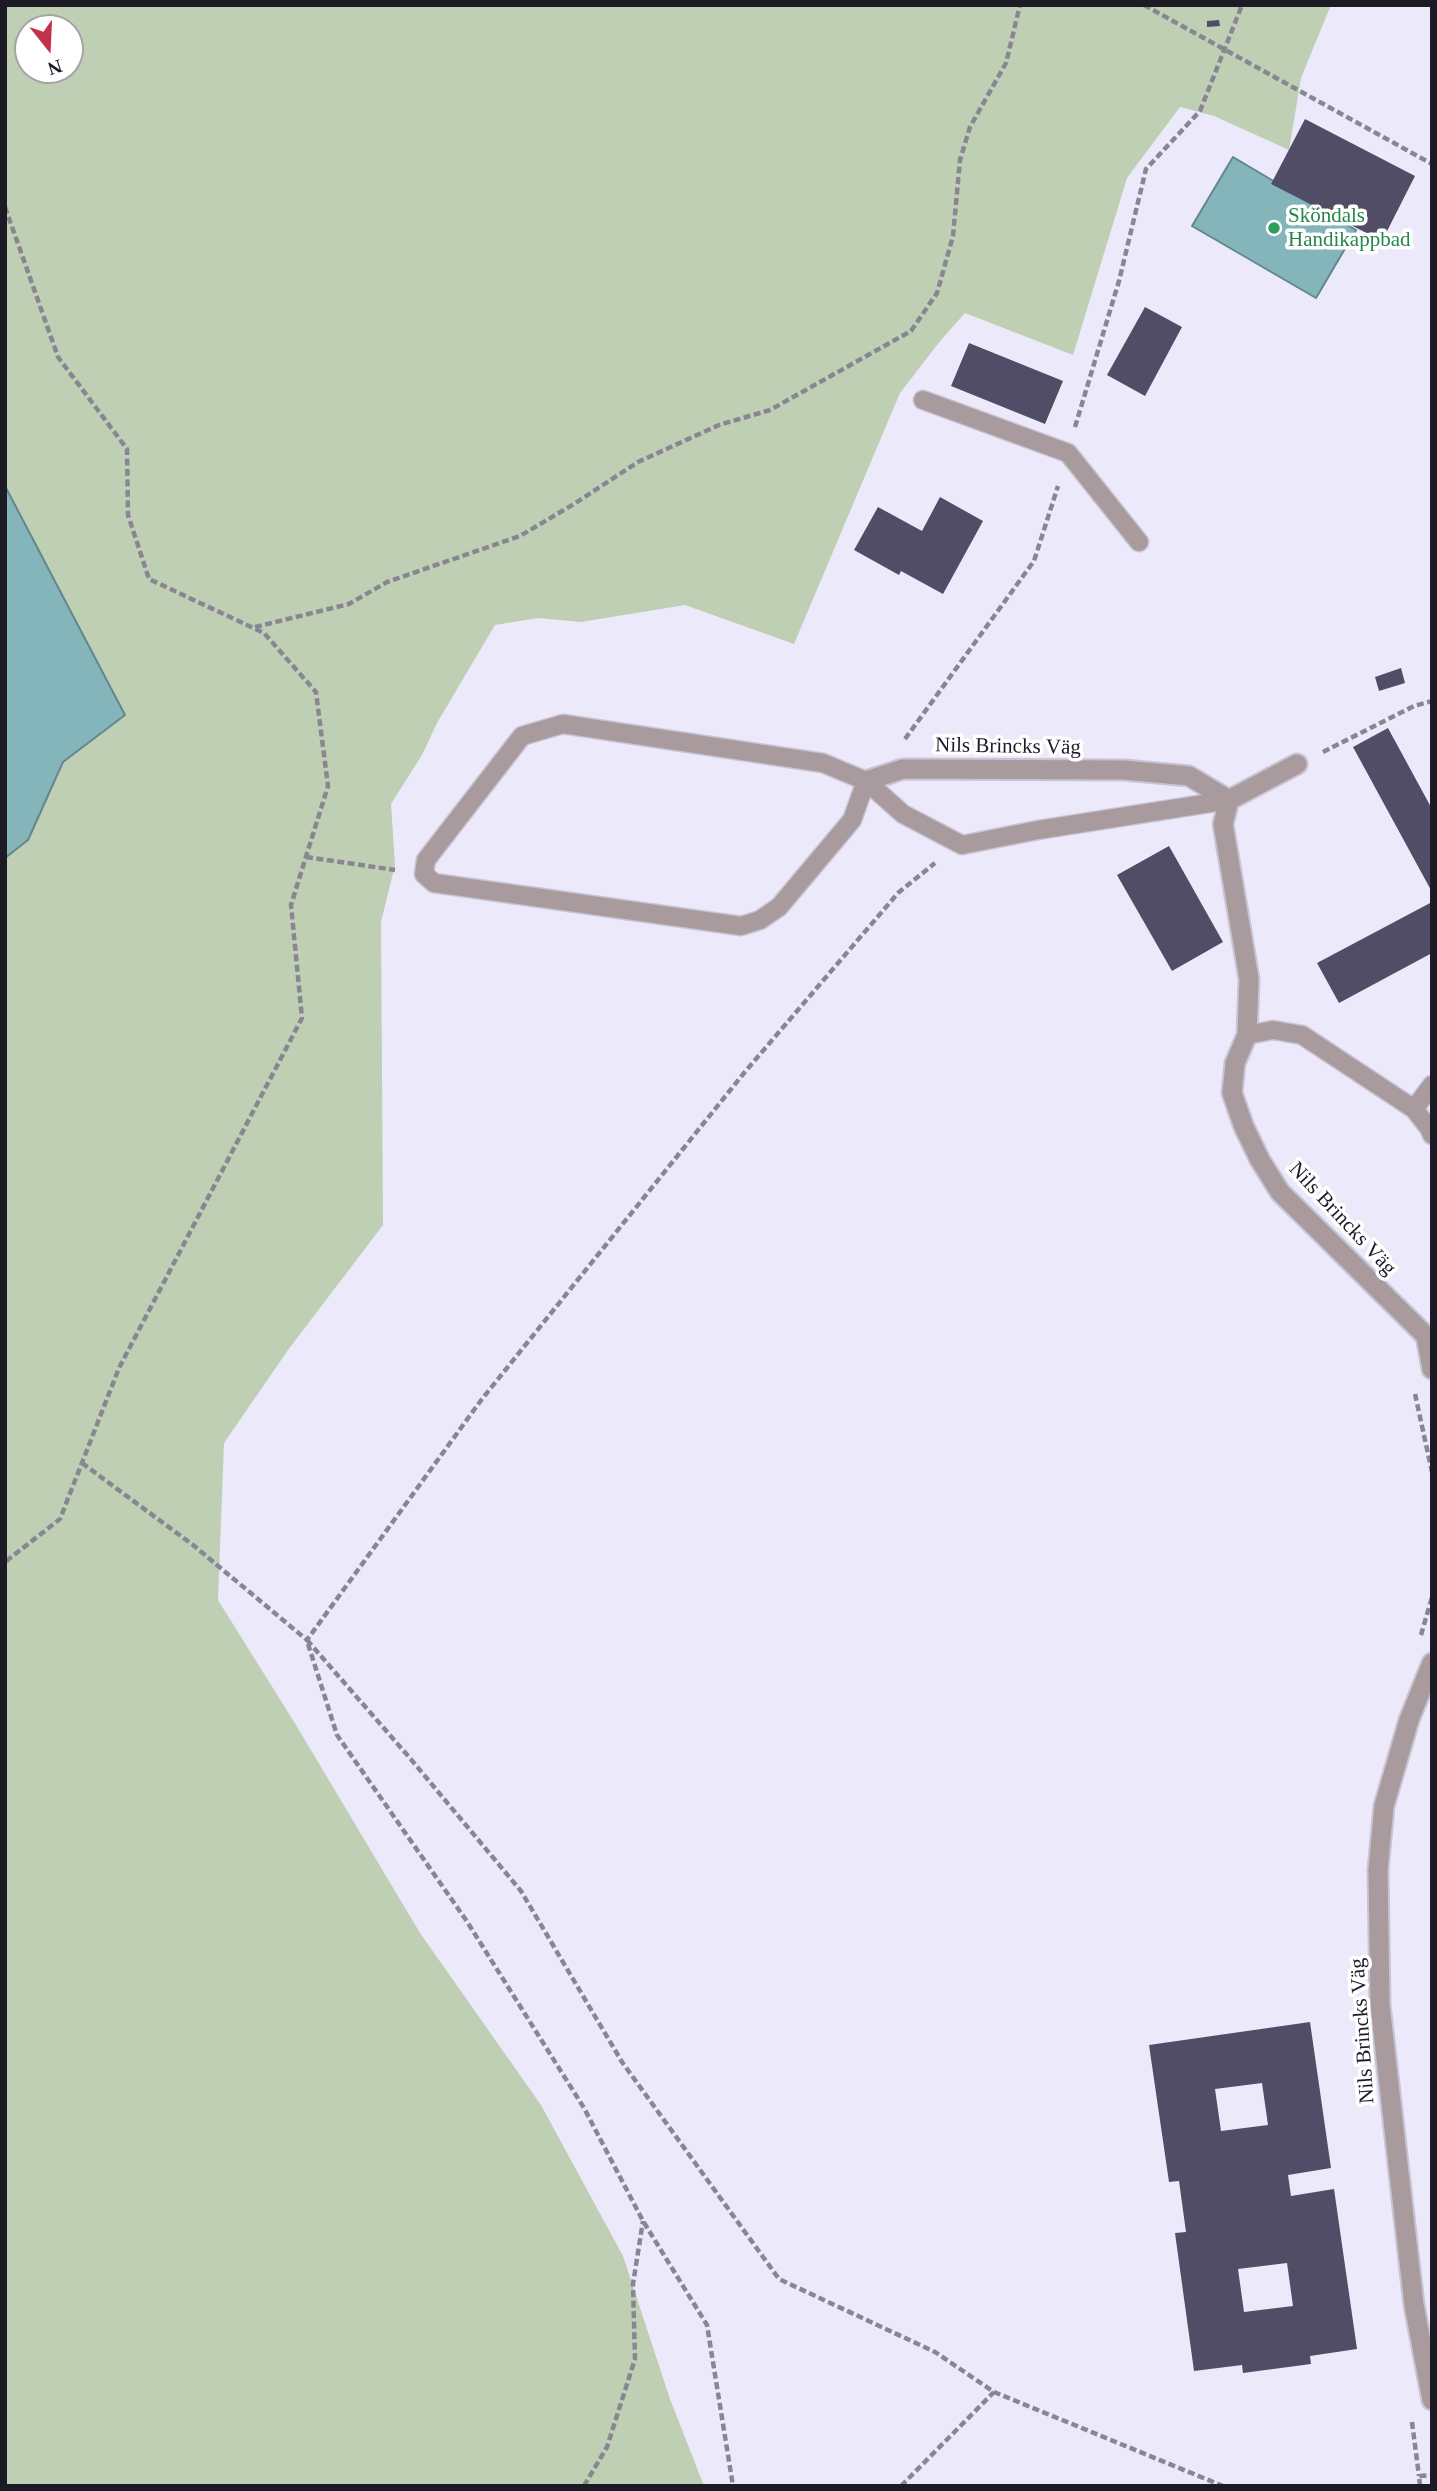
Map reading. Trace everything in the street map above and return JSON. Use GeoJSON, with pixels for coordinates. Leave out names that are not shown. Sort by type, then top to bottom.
{"type":"FeatureCollection","features":[{"type":"Feature","properties":{"kind":"street"},"geometry":{"type":"LineString","coordinates":[[1229,800],[1297,764]]}},
{"type":"Feature","properties":{"kind":"street","name":"Nils Brincks Väg"},"geometry":{"type":"LineString","coordinates":[[866,781],[903,769],[1124,771],[1189,776],[1229,800],[1223,824],[1249,979],[1247,1035],[1235,1063],[1232,1093],[1244,1127],[1280,1192],[1429,1334],[1432,1368]]}},
{"type":"Feature","properties":{"kind":"street","name":"Nils Brincks Väg"},"geometry":{"type":"LineString","coordinates":[[1432,1663],[1409,1720],[1384,1806],[1378,1870],[1380,2005],[1414,2305],[1432,2400]]}},
{"type":"Feature","properties":{"kind":"lane"},"geometry":{"type":"LineString","coordinates":[[923,400],[1068,453],[1139,542]]}},
{"type":"Feature","properties":{"kind":"lane"},"geometry":{"type":"LineString","coordinates":[[866,781],[852,820],[779,907],[760,920],[741,926],[434,883],[424,874],[426,860],[522,736],[563,724],[823,763],[866,781],[903,814],[962,845],[1077,823],[1229,800]]}},
{"type":"Feature","properties":{"kind":"lane"},"geometry":{"type":"LineString","coordinates":[[1247,1035],[1273,1030],[1302,1035],[1414,1109],[1432,1136]]}},
{"type":"Feature","properties":{"kind":"lane"},"geometry":{"type":"LineString","coordinates":[[1414,1109],[1432,1085]]}},
{"type":"Feature","properties":{"kind":"path"},"geometry":{"type":"LineString","coordinates":[[254,628],[349,604],[387,582],[520,536],[638,462],[719,425],[770,410],[911,331],[937,293],[953,236],[960,160],[970,127],[1006,63],[1020,5]]}},
{"type":"Feature","properties":{"kind":"path"},"geometry":{"type":"LineString","coordinates":[[1144,5],[1432,164]]}},
{"type":"Feature","properties":{"kind":"path"},"geometry":{"type":"LineString","coordinates":[[903,741],[1034,561],[1119,281],[1146,169],[1200,111],[1242,5]]}},
{"type":"Feature","properties":{"kind":"path"},"geometry":{"type":"LineString","coordinates":[[5,207],[58,357],[127,449],[128,515],[149,579],[264,633],[316,692],[328,786],[291,905],[302,1018],[119,1368],[60,1519],[5,1562]]}},
{"type":"Feature","properties":{"kind":"path"},"geometry":{"type":"LineString","coordinates":[[1297,764],[1413,706],[1432,701]]}},
{"type":"Feature","properties":{"kind":"path"},"geometry":{"type":"LineString","coordinates":[[307,1640],[482,1399],[744,1073],[898,894],[951,850],[962,845]]}},
{"type":"Feature","properties":{"kind":"path"},"geometry":{"type":"LineString","coordinates":[[306,858],[424,874]]}},
{"type":"Feature","properties":{"kind":"path"},"geometry":{"type":"LineString","coordinates":[[82,1463],[193,1545],[307,1640],[410,1758],[521,1891],[622,2062],[779,2279],[935,2353],[994,2392],[1223,2486]]}},
{"type":"Feature","properties":{"kind":"path"},"geometry":{"type":"LineString","coordinates":[[307,1640],[337,1735],[466,1920],[584,2108],[643,2221],[707,2325],[733,2486]]}},
{"type":"Feature","properties":{"kind":"path"},"geometry":{"type":"LineString","coordinates":[[584,2486],[607,2447],[635,2359],[634,2284],[643,2221]]}},
{"type":"Feature","properties":{"kind":"path"},"geometry":{"type":"LineString","coordinates":[[901,2486],[994,2392]]}},
{"type":"Feature","properties":{"kind":"path"},"geometry":{"type":"LineString","coordinates":[[1420,2486],[1419,2476],[1432,2475]]}},
{"type":"Feature","properties":{"kind":"path"},"geometry":{"type":"LineString","coordinates":[[1203,2476],[1204,2486]]}},
{"type":"Feature","properties":{"kind":"shaded area"},"geometry":{"type":"Polygon","coordinates":[[[5,5],[1331,5],[1301,78],[1289,150],[1214,116],[1180,107],[1127,178],[1073,355],[965,313],[941,340],[900,393],[794,644],[685,605],[581,622],[538,618],[495,625],[437,723],[422,755],[391,804],[395,865],[381,922],[383,1225],[288,1350],[224,1443],[218,1600],[420,1933],[541,2105],[623,2256],[670,2399],[704,2486],[5,2486],[5,858],[28,840],[63,762],[125,715],[5,486],[5,5]]]}},
{"type":"Feature","properties":{"kind":"shaded area","name":"Sköndals Handikappbad"},"geometry":{"type":"Polygon","coordinates":[[[1233,157],[1356,230],[1316,298],[1192,226],[1233,157]]]}},
{"type":"Feature","properties":{"kind":"shaded area"},"geometry":{"type":"Polygon","coordinates":[[[5,486],[125,715],[63,762],[28,840],[5,858],[5,486]]]}},
{"type":"Feature","properties":{"kind":"building"},"geometry":{"type":"Polygon","coordinates":[[[1219,20],[1220,26],[1207,27],[1207,21],[1219,20]]]}},
{"type":"Feature","properties":{"kind":"building"},"geometry":{"type":"Polygon","coordinates":[[[1305,119],[1415,176],[1382,241],[1271,184],[1305,119]]]}},
{"type":"Feature","properties":{"kind":"building"},"geometry":{"type":"Polygon","coordinates":[[[1145,307],[1182,327],[1145,396],[1107,375],[1145,307]]]}},
{"type":"Feature","properties":{"kind":"building"},"geometry":{"type":"Polygon","coordinates":[[[969,343],[1063,381],[1045,424],[951,386],[969,343]]]}},
{"type":"Feature","properties":{"kind":"building"},"geometry":{"type":"Polygon","coordinates":[[[940,497],[983,521],[943,594],[901,571],[899,575],[854,550],[878,507],[922,531],[940,497]]]}},
{"type":"Feature","properties":{"kind":"building"},"geometry":{"type":"Polygon","coordinates":[[[1401,668],[1405,683],[1379,691],[1375,677],[1401,668]]]}},
{"type":"Feature","properties":{"kind":"building"},"geometry":{"type":"Polygon","coordinates":[[[1388,728],[1432,809],[1432,892],[1353,747],[1388,728]]]}},
{"type":"Feature","properties":{"kind":"building"},"geometry":{"type":"Polygon","coordinates":[[[1169,846],[1223,942],[1172,971],[1117,875],[1169,846]]]}},
{"type":"Feature","properties":{"kind":"building"},"geometry":{"type":"Polygon","coordinates":[[[1432,902],[1432,953],[1339,1003],[1317,963],[1432,902]]]}},
{"type":"Feature","properties":{"kind":"building"},"geometry":{"type":"Polygon","coordinates":[[[1310,2022],[1331,2168],[1288,2175],[1291,2196],[1334,2189],[1357,2349],[1310,2356],[1311,2364],[1243,2373],[1242,2365],[1194,2371],[1175,2233],[1186,2232],[1179,2181],[1169,2182],[1149,2045],[1310,2022]],[[1262,2083],[1215,2089],[1221,2131],[1268,2125],[1262,2083]],[[1287,2263],[1238,2269],[1244,2312],[1293,2306],[1287,2263]]]}},
{"type":"Feature","properties":{"kind":"place","name":"Sköndals Handikappbad"},"geometry":{"type":"Point","coordinates":[1274,228]}}]}
